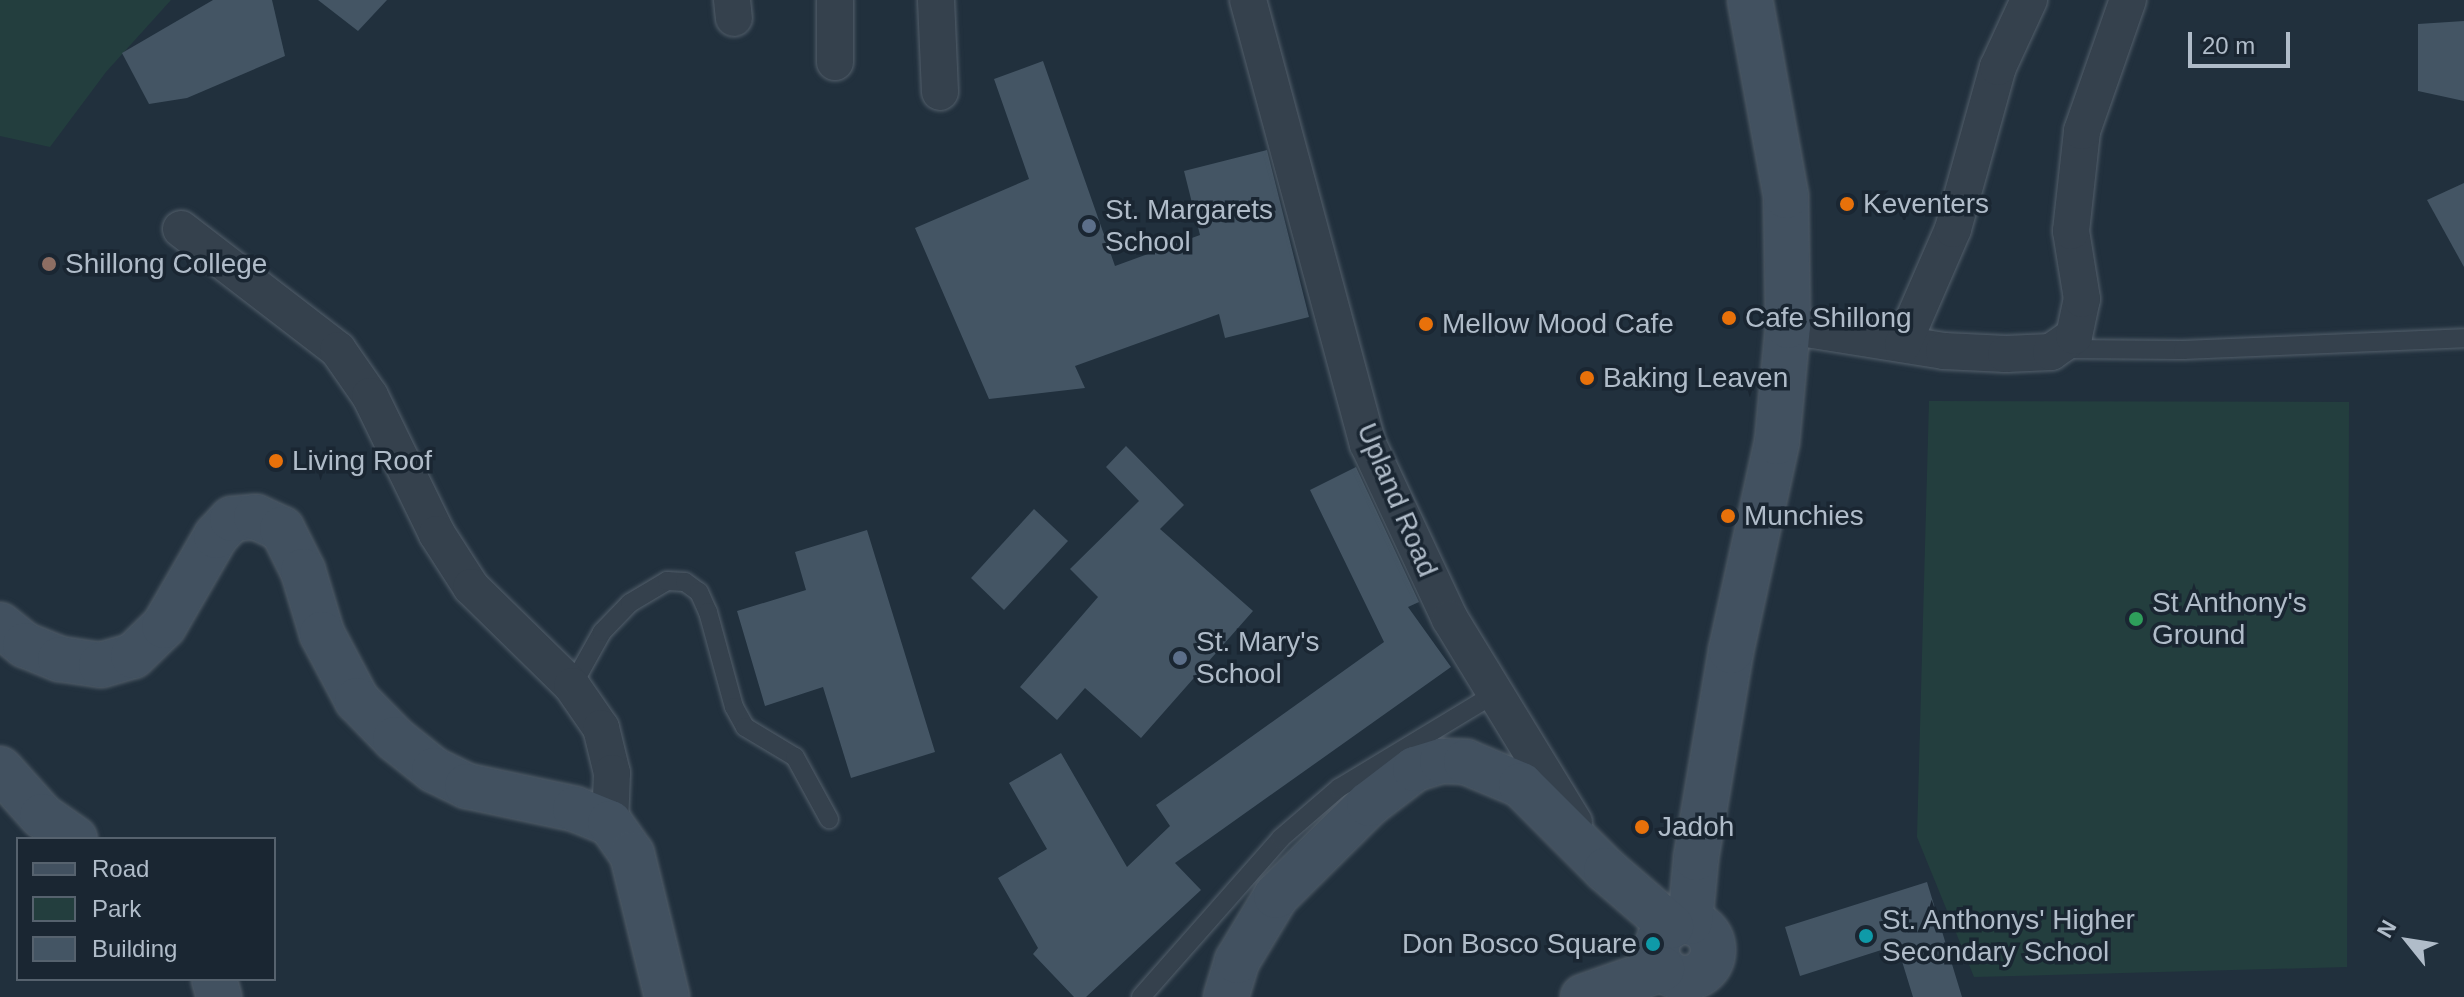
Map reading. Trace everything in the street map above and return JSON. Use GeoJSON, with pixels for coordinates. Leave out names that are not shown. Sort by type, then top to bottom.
{"type":"FeatureCollection","features":[{"type":"Feature","properties":{"kind":"street"},"geometry":{"type":"LineString","coordinates":[[835,0],[835,62]]}},
{"type":"Feature","properties":{"kind":"street"},"geometry":{"type":"LineString","coordinates":[[936,0],[940,92]]}},
{"type":"Feature","properties":{"kind":"street","name":"Upland Road"},"geometry":{"type":"LineString","coordinates":[[1248,0],[1368,444],[1450,619],[1606,870]]}},
{"type":"Feature","properties":{"kind":"street"},"geometry":{"type":"LineString","coordinates":[[1691,980],[1656,950],[1680,924],[1696,858],[1731,651],[1777,442],[1788,326],[1786,196],[1750,0]]}},
{"type":"Feature","properties":{"kind":"street"},"geometry":{"type":"LineString","coordinates":[[1903,344],[1953,229],[1998,67],[2029,0]]}},
{"type":"Feature","properties":{"kind":"street"},"geometry":{"type":"LineString","coordinates":[[1788,326],[1903,344],[2006,354],[2056,349],[2074,336],[2082,299],[2071,231],[2082,131],[2128,0]]}},
{"type":"Feature","properties":{"kind":"street"},"geometry":{"type":"LineString","coordinates":[[181,229],[338,350],[370,396],[437,534],[471,587],[508,629],[572,686],[601,728],[612,773],[610,823]]}},
{"type":"Feature","properties":{"kind":"street"},"geometry":{"type":"LineString","coordinates":[[0,625],[25,645],[60,659],[101,665],[133,656],[164,626],[216,536],[232,519],[256,517],[282,529],[303,571],[322,634],[357,700],[395,739],[434,770],[467,786],[575,809],[610,823],[632,854],[667,997]]}},
{"type":"Feature","properties":{"kind":"street"},"geometry":{"type":"LineString","coordinates":[[1226,997],[1237,961],[1276,896],[1369,804],[1415,769],[1442,761],[1496,772],[1543,802],[1606,870],[1680,924]]}},
{"type":"Feature","properties":{"kind":"street"},"geometry":{"type":"LineString","coordinates":[[0,769],[42,816],[72,837]]}},
{"type":"Feature","properties":{"kind":"street"},"geometry":{"type":"LineString","coordinates":[[1583,997],[1691,980]]}},
{"type":"Feature","properties":{"kind":"lane"},"geometry":{"type":"LineString","coordinates":[[2056,349],[2183,350],[2464,338]]}},
{"type":"Feature","properties":{"kind":"lane"},"geometry":{"type":"LineString","coordinates":[[572,686],[602,632],[630,603],[667,581],[685,582],[699,592],[708,612],[734,707],[745,727],[795,757],[829,819]]}},
{"type":"Feature","properties":{"kind":"lane"},"geometry":{"type":"LineString","coordinates":[[1141,997],[1292,828],[1339,788],[1494,694]]}},
{"type":"Feature","properties":{"kind":"green space"},"geometry":{"type":"Polygon","coordinates":[[[0,0],[171,0],[106,72],[50,147],[0,136],[0,0]]]}},
{"type":"Feature","properties":{"kind":"green space","name":"St Anthony's Ground"},"geometry":{"type":"Polygon","coordinates":[[[1929,401],[2349,402],[2347,967],[1974,977],[1917,837],[1929,401]]]}},
{"type":"Feature","properties":{"kind":"building"},"geometry":{"type":"Polygon","coordinates":[[[213,0],[272,0],[285,56],[187,98],[149,104],[122,53],[213,0]]]}},
{"type":"Feature","properties":{"kind":"building"},"geometry":{"type":"Polygon","coordinates":[[[318,0],[387,0],[358,31],[318,0]]]}},
{"type":"Feature","properties":{"kind":"building"},"geometry":{"type":"Polygon","coordinates":[[[2464,21],[2464,101],[2418,91],[2418,24],[2464,21]]]}},
{"type":"Feature","properties":{"kind":"building"},"geometry":{"type":"Polygon","coordinates":[[[1043,61],[1115,266],[1200,235],[1184,171],[1267,150],[1309,317],[1225,338],[1219,314],[1075,366],[1085,388],[989,399],[915,228],[1029,179],[994,79],[1043,61]]]}},
{"type":"Feature","properties":{"kind":"building"},"geometry":{"type":"Polygon","coordinates":[[[2464,183],[2464,267],[2427,200],[2464,183]]]}},
{"type":"Feature","properties":{"kind":"building"},"geometry":{"type":"Polygon","coordinates":[[[1126,446],[1184,505],[1160,529],[1253,611],[1141,738],[1085,688],[1057,720],[1020,687],[1098,597],[1070,569],[1139,501],[1106,467],[1126,446]]]}},
{"type":"Feature","properties":{"kind":"building"},"geometry":{"type":"Polygon","coordinates":[[[1356,467],[1419,602],[1408,607],[1451,667],[1175,863],[1201,890],[1086,997],[1074,997],[1033,954],[1038,948],[998,878],[1047,849],[1009,783],[1061,753],[1127,867],[1170,826],[1156,805],[1384,642],[1310,490],[1356,467]]]}},
{"type":"Feature","properties":{"kind":"building"},"geometry":{"type":"Polygon","coordinates":[[[1034,509],[1068,541],[1004,610],[971,578],[1034,509]]]}},
{"type":"Feature","properties":{"kind":"building"},"geometry":{"type":"Polygon","coordinates":[[[867,530],[935,752],[851,778],[823,687],[765,706],[737,611],[806,590],[795,552],[867,530]]]}},
{"type":"Feature","properties":{"kind":"building","name":"St. Anthonys' Higher Secondary School"},"geometry":{"type":"Polygon","coordinates":[[[1927,882],[1962,997],[1913,997],[1897,945],[1800,976],[1785,927],[1927,882]]]}},
{"type":"Feature","properties":{"kind":"place","name":"Keventers"},"geometry":{"type":"Point","coordinates":[1847,204]}},
{"type":"Feature","properties":{"kind":"place","name":"St. Margarets School"},"geometry":{"type":"Point","coordinates":[1089,226]}},
{"type":"Feature","properties":{"kind":"place","name":"Shillong College"},"geometry":{"type":"Point","coordinates":[49,264]}},
{"type":"Feature","properties":{"kind":"place","name":"Cafe Shillong"},"geometry":{"type":"Point","coordinates":[1729,318]}},
{"type":"Feature","properties":{"kind":"place","name":"Mellow Mood Cafe"},"geometry":{"type":"Point","coordinates":[1426,324]}},
{"type":"Feature","properties":{"kind":"place","name":"Baking Leaven"},"geometry":{"type":"Point","coordinates":[1587,378]}},
{"type":"Feature","properties":{"kind":"place","name":"Living Roof"},"geometry":{"type":"Point","coordinates":[276,461]}},
{"type":"Feature","properties":{"kind":"place","name":"Munchies"},"geometry":{"type":"Point","coordinates":[1728,516]}},
{"type":"Feature","properties":{"kind":"place","name":"St Anthony's Ground"},"geometry":{"type":"Point","coordinates":[2136,619]}},
{"type":"Feature","properties":{"kind":"place","name":"St. Mary's School"},"geometry":{"type":"Point","coordinates":[1180,658]}},
{"type":"Feature","properties":{"kind":"place","name":"Jadoh"},"geometry":{"type":"Point","coordinates":[1642,827]}},
{"type":"Feature","properties":{"kind":"place","name":"St. Anthonys' Higher Secondary School"},"geometry":{"type":"Point","coordinates":[1866,936]}},
{"type":"Feature","properties":{"kind":"place","name":"Don Bosco Square"},"geometry":{"type":"Point","coordinates":[1653,944]}}]}
